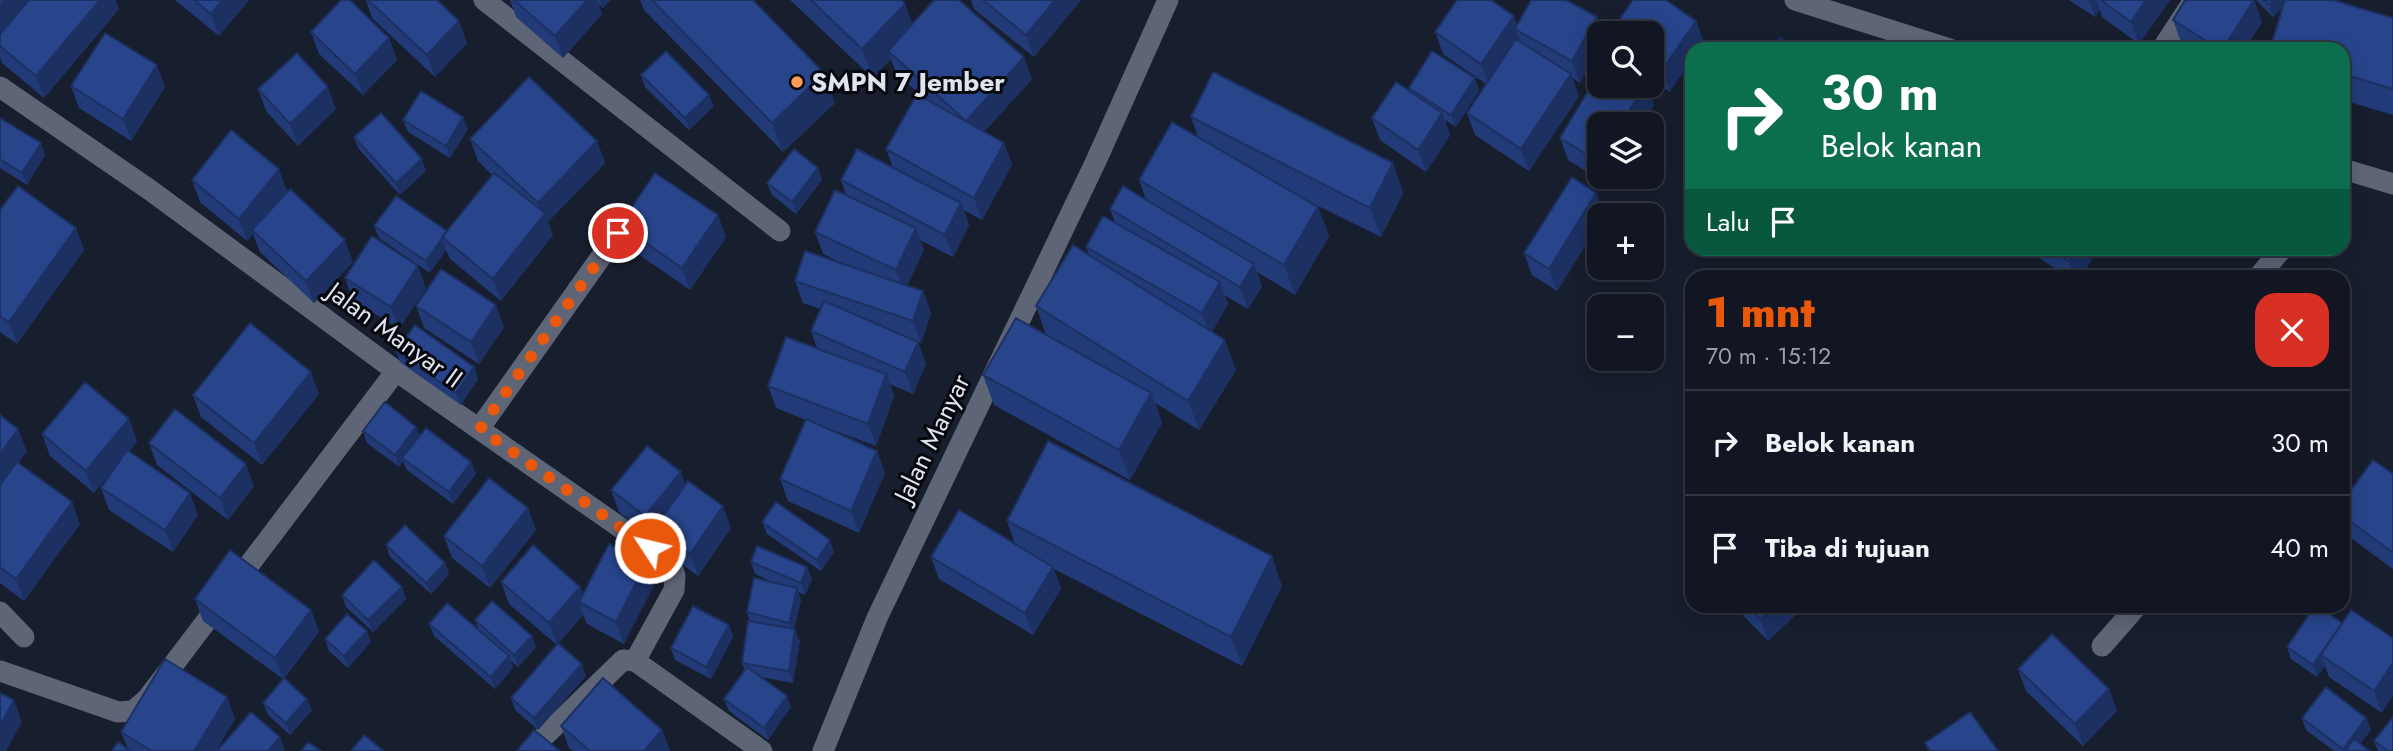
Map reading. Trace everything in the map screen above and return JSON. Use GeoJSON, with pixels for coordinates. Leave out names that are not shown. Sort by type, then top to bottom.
{"type":"FeatureCollection","features":[{"type":"Feature","properties":{"kind":"street"},"geometry":{"type":"LineString","coordinates":[[484,0],[780,231]]}},
{"type":"Feature","properties":{"kind":"street","name":"Jalan Manyar"},"geometry":{"type":"LineString","coordinates":[[823,751],[877,618],[1096,161],[1168,0]]}},
{"type":"Feature","properties":{"kind":"street"},"geometry":{"type":"LineString","coordinates":[[1795,0],[1928,42]]}},
{"type":"Feature","properties":{"kind":"street"},"geometry":{"type":"LineString","coordinates":[[2167,42],[2194,0]]}},
{"type":"Feature","properties":{"kind":"street","name":"Jalan Manyar II"},"geometry":{"type":"LineString","coordinates":[[0,87],[150,190],[396,371],[671,563],[675,576],[674,590],[635,661]]}},
{"type":"Feature","properties":{"kind":"street"},"geometry":{"type":"LineString","coordinates":[[2350,173],[2393,184]]}},
{"type":"Feature","properties":{"kind":"street"},"geometry":{"type":"LineString","coordinates":[[480,429],[618,233]]}},
{"type":"Feature","properties":{"kind":"street"},"geometry":{"type":"LineString","coordinates":[[2264,270],[2276,256]]}},
{"type":"Feature","properties":{"kind":"street"},"geometry":{"type":"LineString","coordinates":[[0,671],[118,712],[134,711],[147,699],[396,371]]}},
{"type":"Feature","properties":{"kind":"street"},"geometry":{"type":"LineString","coordinates":[[0,612],[24,637]]}},
{"type":"Feature","properties":{"kind":"street"},"geometry":{"type":"LineString","coordinates":[[2102,646],[2131,613]]}},
{"type":"Feature","properties":{"kind":"street"},"geometry":{"type":"LineString","coordinates":[[529,751],[623,660],[635,661],[762,751]]}},
{"type":"Feature","properties":{"kind":"building"},"geometry":{"type":"Polygon","coordinates":[[[29,0],[100,0],[36,76],[0,46],[0,34],[29,0]]]}},
{"type":"Feature","properties":{"kind":"building"},"geometry":{"type":"Polygon","coordinates":[[[194,0],[222,0],[211,14],[194,0]]]}},
{"type":"Feature","properties":{"kind":"building"},"geometry":{"type":"Polygon","coordinates":[[[341,0],[350,0],[389,38],[355,74],[311,32],[341,0]]]}},
{"type":"Feature","properties":{"kind":"building"},"geometry":{"type":"Polygon","coordinates":[[[368,0],[437,0],[459,21],[427,55],[368,0]]]}},
{"type":"Feature","properties":{"kind":"building"},"geometry":{"type":"Polygon","coordinates":[[[514,0],[587,0],[555,36],[514,0]]]}},
{"type":"Feature","properties":{"kind":"building"},"geometry":{"type":"Polygon","coordinates":[[[652,0],[753,0],[824,73],[772,123],[652,0]]]}},
{"type":"Feature","properties":{"kind":"building"},"geometry":{"type":"Polygon","coordinates":[[[811,0],[902,0],[905,4],[862,49],[811,0]]]}},
{"type":"Feature","properties":{"kind":"building"},"geometry":{"type":"Polygon","coordinates":[[[934,0],[959,0],[1024,57],[966,121],[888,51],[934,0]]]}},
{"type":"Feature","properties":{"kind":"building"},"geometry":{"type":"Polygon","coordinates":[[[983,0],[1055,0],[1026,35],[983,0]]]}},
{"type":"Feature","properties":{"kind":"building"},"geometry":{"type":"Polygon","coordinates":[[[1457,0],[1491,0],[1514,16],[1481,64],[1435,32],[1457,0]]]}},
{"type":"Feature","properties":{"kind":"building"},"geometry":{"type":"Polygon","coordinates":[[[1531,0],[1566,0],[1597,17],[1595,21],[1587,21],[1587,35],[1572,61],[1515,29],[1531,0]]]}},
{"type":"Feature","properties":{"kind":"building"},"geometry":{"type":"Polygon","coordinates":[[[1633,0],[1666,0],[1696,21],[1664,67],[1664,21],[1618,21],[1633,0]]]}},
{"type":"Feature","properties":{"kind":"building"},"geometry":{"type":"Polygon","coordinates":[[[2101,0],[2146,0],[2131,22],[2101,0]]]}},
{"type":"Feature","properties":{"kind":"building"},"geometry":{"type":"Polygon","coordinates":[[[2185,0],[2254,0],[2227,42],[2208,42],[2173,20],[2185,0]]]}},
{"type":"Feature","properties":{"kind":"building"},"geometry":{"type":"Polygon","coordinates":[[[2285,0],[2333,0],[2393,18],[2393,89],[2350,76],[2350,42],[2272,42],[2285,0]]]}},
{"type":"Feature","properties":{"kind":"building"},"geometry":{"type":"Polygon","coordinates":[[[105,33],[157,65],[123,119],[71,86],[105,33]]]}},
{"type":"Feature","properties":{"kind":"building"},"geometry":{"type":"Polygon","coordinates":[[[1516,39],[1571,74],[1521,149],[1467,113],[1516,39]]]}},
{"type":"Feature","properties":{"kind":"building"},"geometry":{"type":"Polygon","coordinates":[[[666,51],[709,95],[685,118],[641,75],[666,51]]]}},
{"type":"Feature","properties":{"kind":"building"},"geometry":{"type":"Polygon","coordinates":[[[1432,51],[1475,78],[1451,115],[1409,88],[1432,51]]]}},
{"type":"Feature","properties":{"kind":"building"},"geometry":{"type":"Polygon","coordinates":[[[297,53],[328,87],[290,124],[258,89],[297,53]]]}},
{"type":"Feature","properties":{"kind":"building"},"geometry":{"type":"Polygon","coordinates":[[[1213,72],[1393,163],[1370,208],[1191,117],[1213,72]]]}},
{"type":"Feature","properties":{"kind":"building"},"geometry":{"type":"Polygon","coordinates":[[[529,77],[597,141],[538,203],[470,139],[529,77]]]}},
{"type":"Feature","properties":{"kind":"building"},"geometry":{"type":"Polygon","coordinates":[[[1396,82],[1442,113],[1418,150],[1372,118],[1396,82]]]}},
{"type":"Feature","properties":{"kind":"building"},"geometry":{"type":"Polygon","coordinates":[[[421,91],[463,117],[446,146],[403,120],[421,91]]]}},
{"type":"Feature","properties":{"kind":"building"},"geometry":{"type":"Polygon","coordinates":[[[1587,93],[1587,98],[1637,98],[1628,112],[1587,112],[1587,155],[1560,138],[1587,93]]]}},
{"type":"Feature","properties":{"kind":"building"},"geometry":{"type":"Polygon","coordinates":[[[917,94],[1004,143],[974,198],[886,149],[917,94]]]}},
{"type":"Feature","properties":{"kind":"building"},"geometry":{"type":"Polygon","coordinates":[[[381,113],[422,159],[396,183],[354,137],[381,113]]]}},
{"type":"Feature","properties":{"kind":"building"},"geometry":{"type":"Polygon","coordinates":[[[0,118],[41,143],[22,173],[0,159],[0,118]]]}},
{"type":"Feature","properties":{"kind":"building"},"geometry":{"type":"Polygon","coordinates":[[[1172,122],[1318,207],[1284,265],[1139,180],[1172,122]]]}},
{"type":"Feature","properties":{"kind":"building"},"geometry":{"type":"Polygon","coordinates":[[[231,130],[279,169],[239,219],[192,180],[231,130]]]}},
{"type":"Feature","properties":{"kind":"building"},"geometry":{"type":"Polygon","coordinates":[[[794,149],[818,168],[792,202],[767,183],[794,149]]]}},
{"type":"Feature","properties":{"kind":"building"},"geometry":{"type":"Polygon","coordinates":[[[857,149],[961,203],[945,235],[841,180],[857,149]]]}},
{"type":"Feature","properties":{"kind":"building"},"geometry":{"type":"Polygon","coordinates":[[[494,173],[545,213],[493,279],[442,237],[494,173]]]}},
{"type":"Feature","properties":{"kind":"building"},"geometry":{"type":"Polygon","coordinates":[[[655,173],[718,215],[682,268],[620,225],[655,173]]]}},
{"type":"Feature","properties":{"kind":"building"},"geometry":{"type":"Polygon","coordinates":[[[1572,177],[1596,193],[1587,203],[1587,208],[1549,269],[1524,253],[1572,177]]]}},
{"type":"Feature","properties":{"kind":"building"},"geometry":{"type":"Polygon","coordinates":[[[18,186],[76,228],[9,322],[0,316],[0,210],[18,186]]]}},
{"type":"Feature","properties":{"kind":"building"},"geometry":{"type":"Polygon","coordinates":[[[1123,186],[1254,264],[1240,287],[1110,209],[1123,186]]]}},
{"type":"Feature","properties":{"kind":"building"},"geometry":{"type":"Polygon","coordinates":[[[290,189],[345,240],[306,281],[252,230],[290,189]]]}},
{"type":"Feature","properties":{"kind":"building"},"geometry":{"type":"Polygon","coordinates":[[[835,190],[916,228],[896,270],[815,232],[835,190]]]}},
{"type":"Feature","properties":{"kind":"building"},"geometry":{"type":"Polygon","coordinates":[[[396,196],[447,231],[426,261],[374,226],[396,196]]]}},
{"type":"Feature","properties":{"kind":"building"},"geometry":{"type":"Polygon","coordinates":[[[1103,216],[1220,282],[1202,313],[1086,247],[1103,216]]]}},
{"type":"Feature","properties":{"kind":"building"},"geometry":{"type":"Polygon","coordinates":[[[372,236],[418,266],[391,307],[345,278],[372,236]]]}},
{"type":"Feature","properties":{"kind":"building"},"geometry":{"type":"Polygon","coordinates":[[[1073,245],[1225,340],[1188,401],[1036,306],[1073,245]]]}},
{"type":"Feature","properties":{"kind":"building"},"geometry":{"type":"Polygon","coordinates":[[[805,251],[923,291],[913,321],[795,281],[805,251]]]}},
{"type":"Feature","properties":{"kind":"building"},"geometry":{"type":"Polygon","coordinates":[[[441,269],[496,305],[471,342],[416,306],[441,269]]]}},
{"type":"Feature","properties":{"kind":"building"},"geometry":{"type":"Polygon","coordinates":[[[824,301],[918,342],[905,372],[811,331],[824,301]]]}},
{"type":"Feature","properties":{"kind":"building"},"geometry":{"type":"Polygon","coordinates":[[[1016,318],[1151,393],[1119,450],[983,375],[1016,318]]]}},
{"type":"Feature","properties":{"kind":"building"},"geometry":{"type":"Polygon","coordinates":[[[250,323],[311,372],[254,443],[193,395],[250,323]]]}},
{"type":"Feature","properties":{"kind":"building"},"geometry":{"type":"Polygon","coordinates":[[[415,325],[474,367],[456,393],[396,352],[415,325]]]}},
{"type":"Feature","properties":{"kind":"building"},"geometry":{"type":"Polygon","coordinates":[[[786,337],[886,374],[868,424],[768,386],[786,337]]]}},
{"type":"Feature","properties":{"kind":"building"},"geometry":{"type":"Polygon","coordinates":[[[85,382],[129,419],[86,471],[42,434],[85,382]]]}},
{"type":"Feature","properties":{"kind":"building"},"geometry":{"type":"Polygon","coordinates":[[[385,402],[416,427],[395,455],[363,431],[385,402]]]}},
{"type":"Feature","properties":{"kind":"building"},"geometry":{"type":"Polygon","coordinates":[[[175,409],[246,464],[220,498],[149,443],[175,409]]]}},
{"type":"Feature","properties":{"kind":"building"},"geometry":{"type":"Polygon","coordinates":[[[0,415],[18,429],[0,454],[0,415]]]}},
{"type":"Feature","properties":{"kind":"building"},"geometry":{"type":"Polygon","coordinates":[[[806,419],[877,451],[851,511],[780,479],[806,419]]]}},
{"type":"Feature","properties":{"kind":"building"},"geometry":{"type":"Polygon","coordinates":[[[426,428],[471,462],[449,492],[402,458],[426,428]]]}},
{"type":"Feature","properties":{"kind":"building"},"geometry":{"type":"Polygon","coordinates":[[[1048,441],[1272,556],[1231,637],[1007,521],[1048,441]]]}},
{"type":"Feature","properties":{"kind":"building"},"geometry":{"type":"Polygon","coordinates":[[[647,446],[681,472],[645,516],[611,490],[647,446]]]}},
{"type":"Feature","properties":{"kind":"building"},"geometry":{"type":"Polygon","coordinates":[[[127,450],[190,493],[165,530],[101,488],[127,450]]]}},
{"type":"Feature","properties":{"kind":"building"},"geometry":{"type":"Polygon","coordinates":[[[2373,460],[2393,474],[2392,552],[2350,521],[2350,491],[2373,460]]]}},
{"type":"Feature","properties":{"kind":"building"},"geometry":{"type":"Polygon","coordinates":[[[17,462],[72,502],[16,579],[0,567],[0,485],[17,462]]]}},
{"type":"Feature","properties":{"kind":"building"},"geometry":{"type":"Polygon","coordinates":[[[489,478],[528,508],[482,566],[444,536],[489,478]]]}},
{"type":"Feature","properties":{"kind":"building"},"geometry":{"type":"Polygon","coordinates":[[[688,481],[723,506],[690,554],[655,528],[688,481]]]}},
{"type":"Feature","properties":{"kind":"building"},"geometry":{"type":"Polygon","coordinates":[[[776,502],[830,540],[817,560],[762,522],[776,502]]]}},
{"type":"Feature","properties":{"kind":"building"},"geometry":{"type":"Polygon","coordinates":[[[959,510],[1053,567],[1025,613],[931,557],[959,510]]]}},
{"type":"Feature","properties":{"kind":"building"},"geometry":{"type":"Polygon","coordinates":[[[405,525],[445,563],[426,583],[386,545],[405,525]]]}},
{"type":"Feature","properties":{"kind":"building"},"geometry":{"type":"Polygon","coordinates":[[[609,544],[646,563],[616,622],[579,602],[609,544]]]}},
{"type":"Feature","properties":{"kind":"building"},"geometry":{"type":"Polygon","coordinates":[[[533,545],[580,587],[549,623],[501,582],[533,545]]]}},
{"type":"Feature","properties":{"kind":"building"},"geometry":{"type":"Polygon","coordinates":[[[757,546],[807,567],[801,583],[751,562],[757,546]]]}},
{"type":"Feature","properties":{"kind":"building"},"geometry":{"type":"Polygon","coordinates":[[[230,550],[311,610],[275,658],[195,599],[230,550]]]}},
{"type":"Feature","properties":{"kind":"building"},"geometry":{"type":"Polygon","coordinates":[[[374,560],[402,587],[368,620],[342,595],[374,560]]]}},
{"type":"Feature","properties":{"kind":"building"},"geometry":{"type":"Polygon","coordinates":[[[754,578],[797,588],[789,623],[747,612],[754,578]]]}},
{"type":"Feature","properties":{"kind":"building"},"geometry":{"type":"Polygon","coordinates":[[[492,601],[532,636],[514,655],[475,620],[492,601]]]}},
{"type":"Feature","properties":{"kind":"building"},"geometry":{"type":"Polygon","coordinates":[[[447,603],[509,656],[491,677],[429,624],[447,603]]]}},
{"type":"Feature","properties":{"kind":"building"},"geometry":{"type":"Polygon","coordinates":[[[693,606],[729,625],[706,667],[671,648],[693,606]]]}},
{"type":"Feature","properties":{"kind":"building"},"geometry":{"type":"Polygon","coordinates":[[[2350,612],[2393,638],[2393,663],[2374,691],[2321,655],[2350,612]]]}},
{"type":"Feature","properties":{"kind":"building"},"geometry":{"type":"Polygon","coordinates":[[[1754,613],[1766,613],[1760,619],[1754,613]]]}},
{"type":"Feature","properties":{"kind":"building"},"geometry":{"type":"Polygon","coordinates":[[[2310,613],[2327,613],[2342,623],[2313,665],[2287,647],[2310,613]]]}},
{"type":"Feature","properties":{"kind":"building"},"geometry":{"type":"Polygon","coordinates":[[[347,614],[367,631],[344,656],[325,639],[347,614]]]}},
{"type":"Feature","properties":{"kind":"building"},"geometry":{"type":"Polygon","coordinates":[[[748,621],[795,629],[789,671],[742,663],[748,621]]]}},
{"type":"Feature","properties":{"kind":"building"},"geometry":{"type":"Polygon","coordinates":[[[2052,634],[2109,689],[2075,724],[2018,669],[2052,634]]]}},
{"type":"Feature","properties":{"kind":"building"},"geometry":{"type":"Polygon","coordinates":[[[558,643],[582,664],[534,718],[511,698],[558,643]]]}},
{"type":"Feature","properties":{"kind":"building"},"geometry":{"type":"Polygon","coordinates":[[[165,659],[227,697],[194,751],[152,751],[121,732],[165,659]]]}},
{"type":"Feature","properties":{"kind":"building"},"geometry":{"type":"Polygon","coordinates":[[[747,667],[787,696],[764,728],[724,699],[747,667]]]}},
{"type":"Feature","properties":{"kind":"building"},"geometry":{"type":"Polygon","coordinates":[[[284,678],[307,699],[286,723],[263,703],[284,678]]]}},
{"type":"Feature","properties":{"kind":"building"},"geometry":{"type":"Polygon","coordinates":[[[603,678],[662,730],[644,751],[590,751],[561,726],[603,678]]]}},
{"type":"Feature","properties":{"kind":"building"},"geometry":{"type":"Polygon","coordinates":[[[2326,687],[2366,718],[2343,749],[2302,718],[2326,687]]]}},
{"type":"Feature","properties":{"kind":"building"},"geometry":{"type":"Polygon","coordinates":[[[0,693],[14,700],[0,726],[0,693]]]}},
{"type":"Feature","properties":{"kind":"building"},"geometry":{"type":"Polygon","coordinates":[[[251,712],[280,737],[268,751],[217,751],[251,712]]]}},
{"type":"Feature","properties":{"kind":"building"},"geometry":{"type":"Polygon","coordinates":[[[1970,712],[1998,751],[1930,751],[1925,743],[1970,712]]]}},
{"type":"Feature","properties":{"kind":"building"},"geometry":{"type":"Polygon","coordinates":[[[2393,717],[2393,751],[2388,751],[2374,741],[2393,717]]]}},
{"type":"Feature","properties":{"kind":"building"},"geometry":{"type":"Polygon","coordinates":[[[534,730],[560,751],[517,751],[534,730]]]}},
{"type":"Feature","properties":{"kind":"building"},"geometry":{"type":"Polygon","coordinates":[[[364,735],[384,751],[351,751],[364,735]]]}},
{"type":"Feature","properties":{"kind":"building"},"geometry":{"type":"Polygon","coordinates":[[[2354,739],[2370,751],[2345,751],[2354,739]]]}},
{"type":"Feature","properties":{"kind":"building"},"geometry":{"type":"Polygon","coordinates":[[[118,742],[130,751],[112,751],[118,742]]]}},
{"type":"Feature","properties":{"kind":"building"},"geometry":{"type":"Polygon","coordinates":[[[308,742],[321,751],[301,751],[308,742]]]}},
{"type":"Feature","properties":{"kind":"place","name":"SMPN 7 Jember"},"geometry":{"type":"Point","coordinates":[797,82]}},
{"type":"Feature","properties":{"kind":"route"},"geometry":{"type":"LineString","coordinates":[[618,233],[480,429],[650,548]]}}]}
